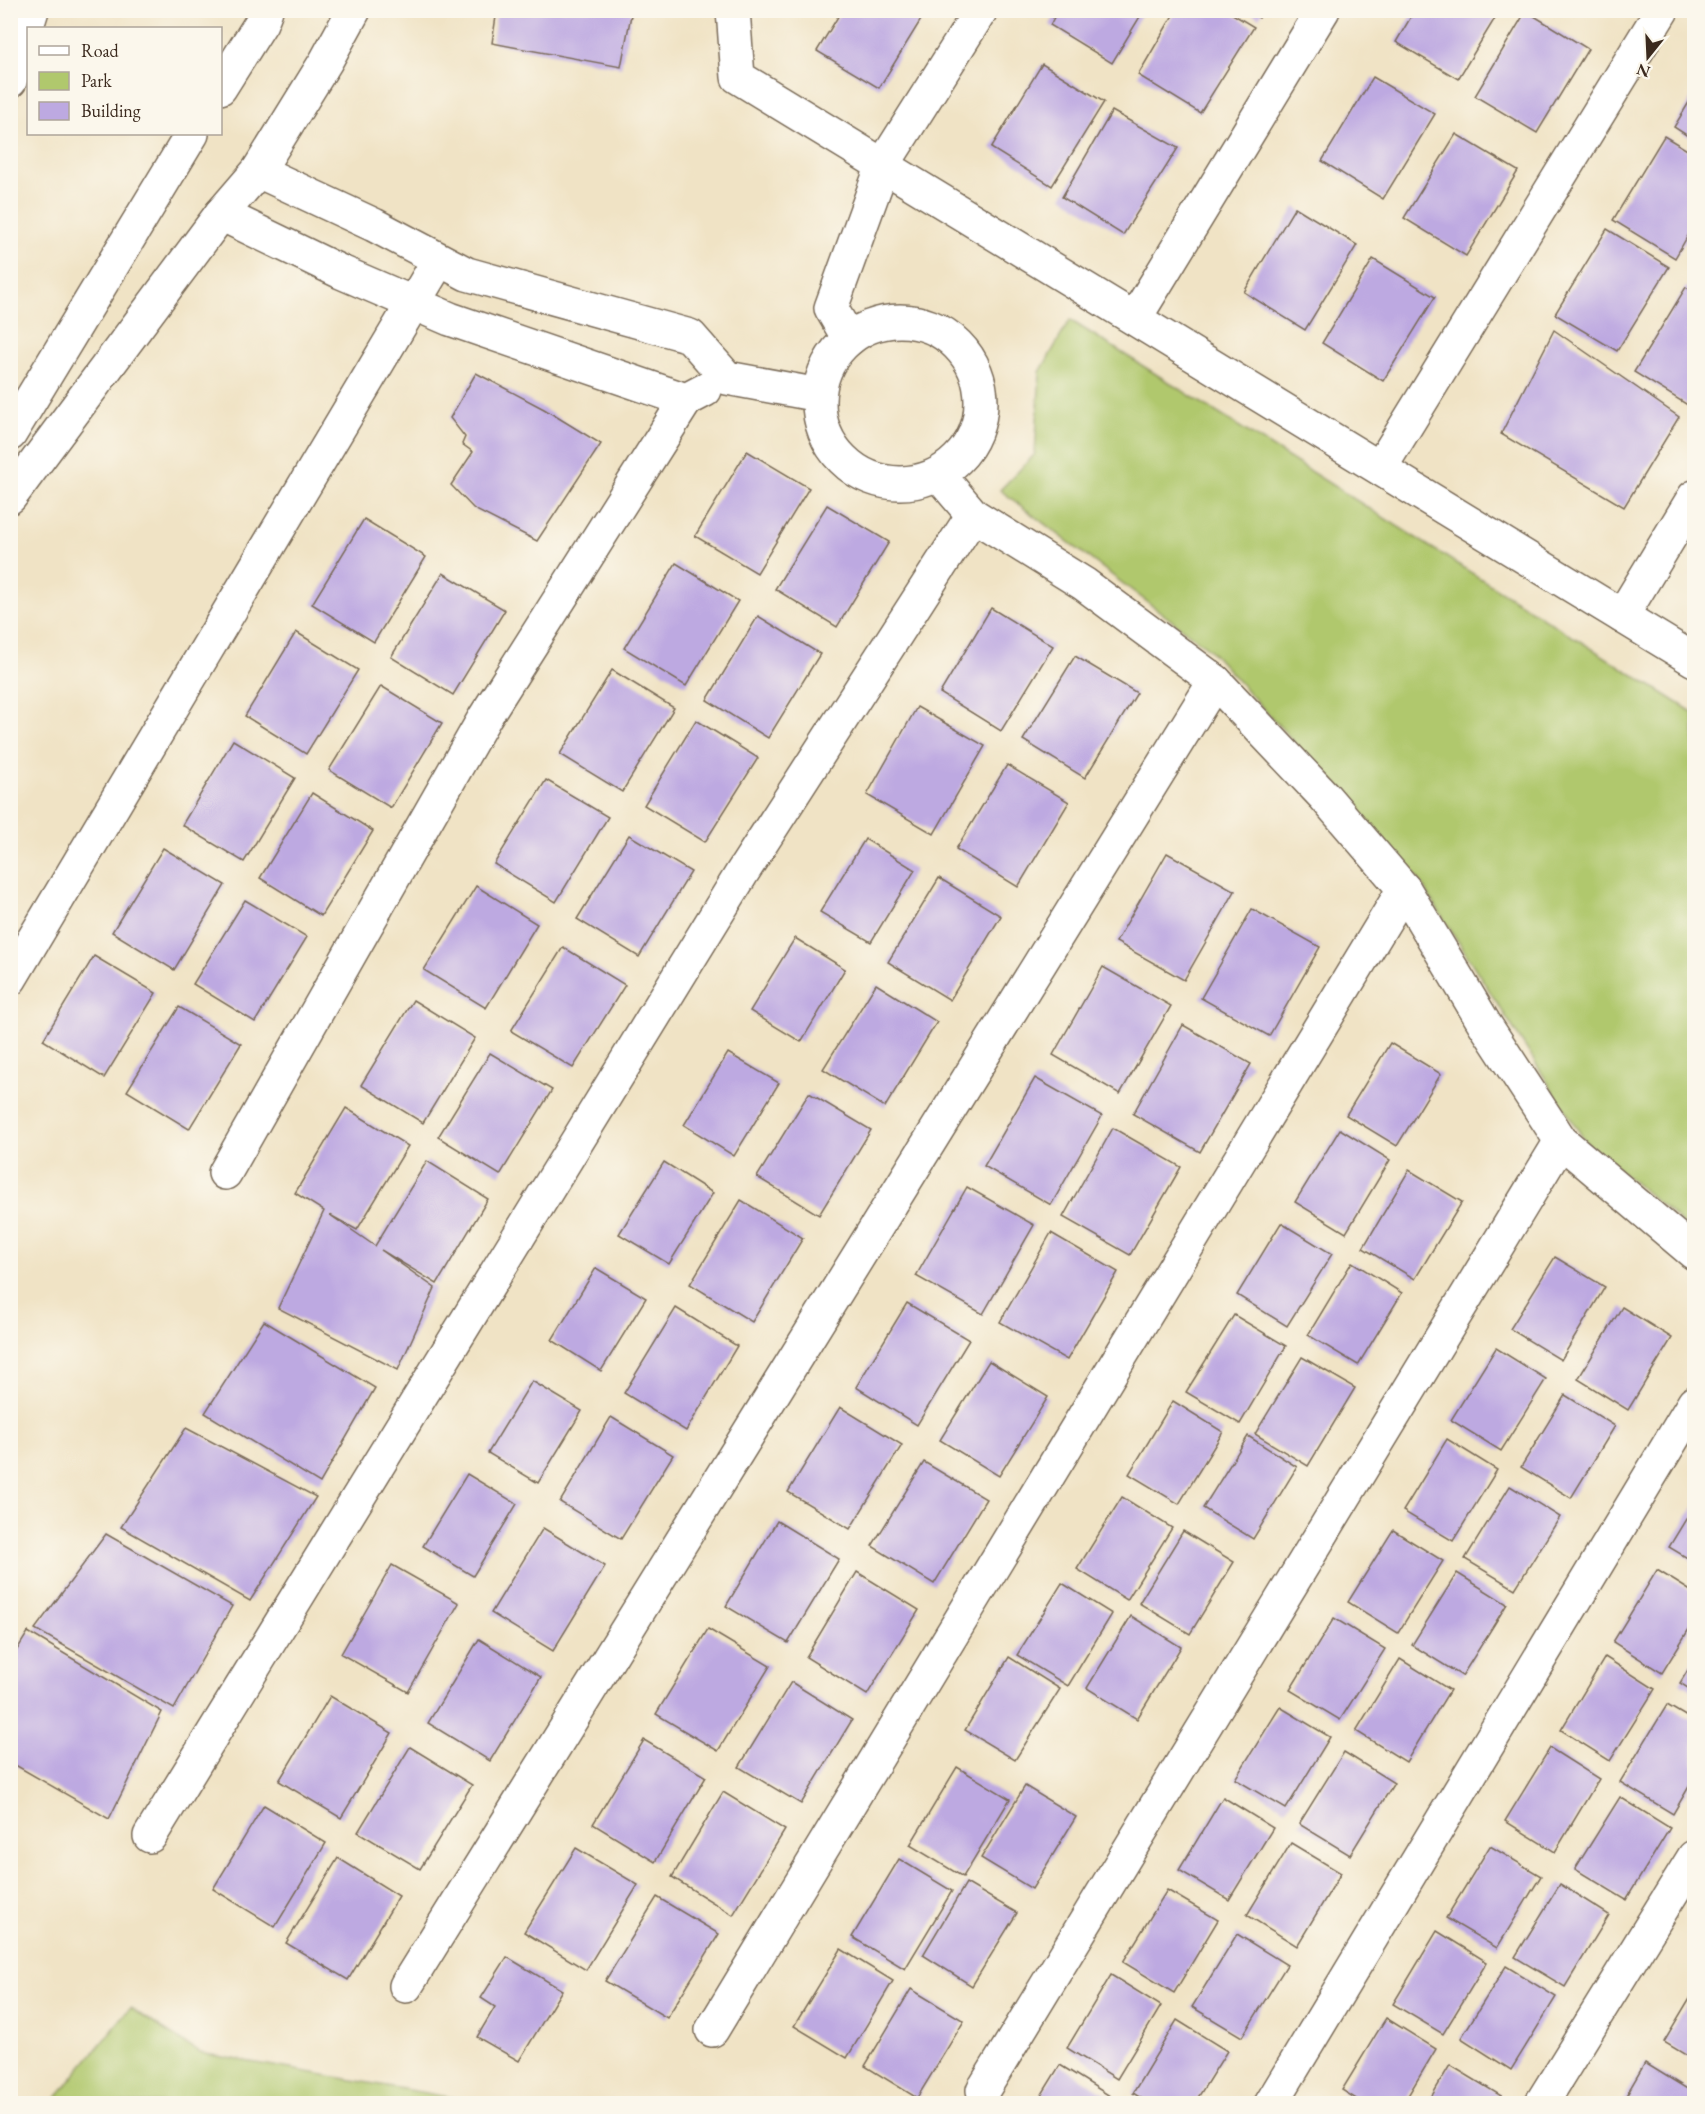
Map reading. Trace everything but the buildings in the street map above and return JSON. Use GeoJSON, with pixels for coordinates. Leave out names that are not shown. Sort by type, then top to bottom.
{"type":"FeatureCollection","features":[{"type":"Feature","properties":{"kind":"street"},"geometry":{"type":"LineString","coordinates":[[27,27],[33,10]]}},
{"type":"Feature","properties":{"kind":"street"},"geometry":{"type":"LineString","coordinates":[[222,85],[266,10]]}},
{"type":"Feature","properties":{"kind":"street"},"geometry":{"type":"LineString","coordinates":[[10,497],[221,214],[258,171],[326,61],[354,10]]}},
{"type":"Feature","properties":{"kind":"street"},"geometry":{"type":"LineString","coordinates":[[733,10],[738,77],[1695,660]]}},
{"type":"Feature","properties":{"kind":"street"},"geometry":{"type":"LineString","coordinates":[[849,339],[831,308],[883,165],[981,10]]}},
{"type":"Feature","properties":{"kind":"street"},"geometry":{"type":"LineString","coordinates":[[1135,318],[1323,10]]}},
{"type":"Feature","properties":{"kind":"street"},"geometry":{"type":"LineString","coordinates":[[1380,468],[1662,10]]}},
{"type":"Feature","properties":{"kind":"street"},"geometry":{"type":"LineString","coordinates":[[10,81],[27,29]]}},
{"type":"Feature","properties":{"kind":"street"},"geometry":{"type":"LineString","coordinates":[[10,434],[191,135]]}},
{"type":"Feature","properties":{"kind":"street"},"geometry":{"type":"LineString","coordinates":[[258,171],[374,225],[467,274],[690,336],[728,378],[819,395]]}},
{"type":"Feature","properties":{"kind":"street"},"geometry":{"type":"LineString","coordinates":[[221,214],[341,272],[450,319],[686,400]]}},
{"type":"Feature","properties":{"kind":"street"},"geometry":{"type":"LineString","coordinates":[[10,979],[439,260]]}},
{"type":"Feature","properties":{"kind":"street"},"geometry":{"type":"LineString","coordinates":[[899,321],[925,325],[950,338],[968,357],[979,382],[981,409],[974,435],[960,457],[938,474],[913,483],[886,482],[861,474],[840,458],[825,435],[818,409],[819,395],[820,383],[831,358],[849,339],[873,326],[899,321]]}},
{"type":"Feature","properties":{"kind":"street"},"geometry":{"type":"LineString","coordinates":[[225,1173],[485,717],[686,400],[728,378]]}},
{"type":"Feature","properties":{"kind":"street"},"geometry":{"type":"LineString","coordinates":[[938,474],[973,515],[1084,584],[1215,681],[1324,796],[1404,889],[1484,1023],[1561,1141],[1695,1253]]}},
{"type":"Feature","properties":{"kind":"street"},"geometry":{"type":"LineString","coordinates":[[1622,616],[1695,497]]}},
{"type":"Feature","properties":{"kind":"street"},"geometry":{"type":"LineString","coordinates":[[150,1836],[735,884],[973,515]]}},
{"type":"Feature","properties":{"kind":"street"},"geometry":{"type":"LineString","coordinates":[[406,1986],[1215,681]]}},
{"type":"Feature","properties":{"kind":"street"},"geometry":{"type":"LineString","coordinates":[[712,2030],[1404,889]]}},
{"type":"Feature","properties":{"kind":"street"},"geometry":{"type":"LineString","coordinates":[[983,2090],[1561,1141]]}},
{"type":"Feature","properties":{"kind":"street"},"geometry":{"type":"LineString","coordinates":[[1271,2103],[1695,1403]]}},
{"type":"Feature","properties":{"kind":"street"},"geometry":{"type":"LineString","coordinates":[[1540,2103],[1695,1857]]}},
{"type":"Feature","properties":{"kind":"green space"},"geometry":{"type":"Polygon","coordinates":[[[1070,320],[1694,713],[1694,1233],[1585,1141],[1417,877],[1209,649],[1000,490],[1035,454],[1040,372],[1070,320]]]}},
{"type":"Feature","properties":{"kind":"green space"},"geometry":{"type":"Polygon","coordinates":[[[130,2008],[200,2053],[482,2103],[52,2103],[130,2008]]]}}]}
